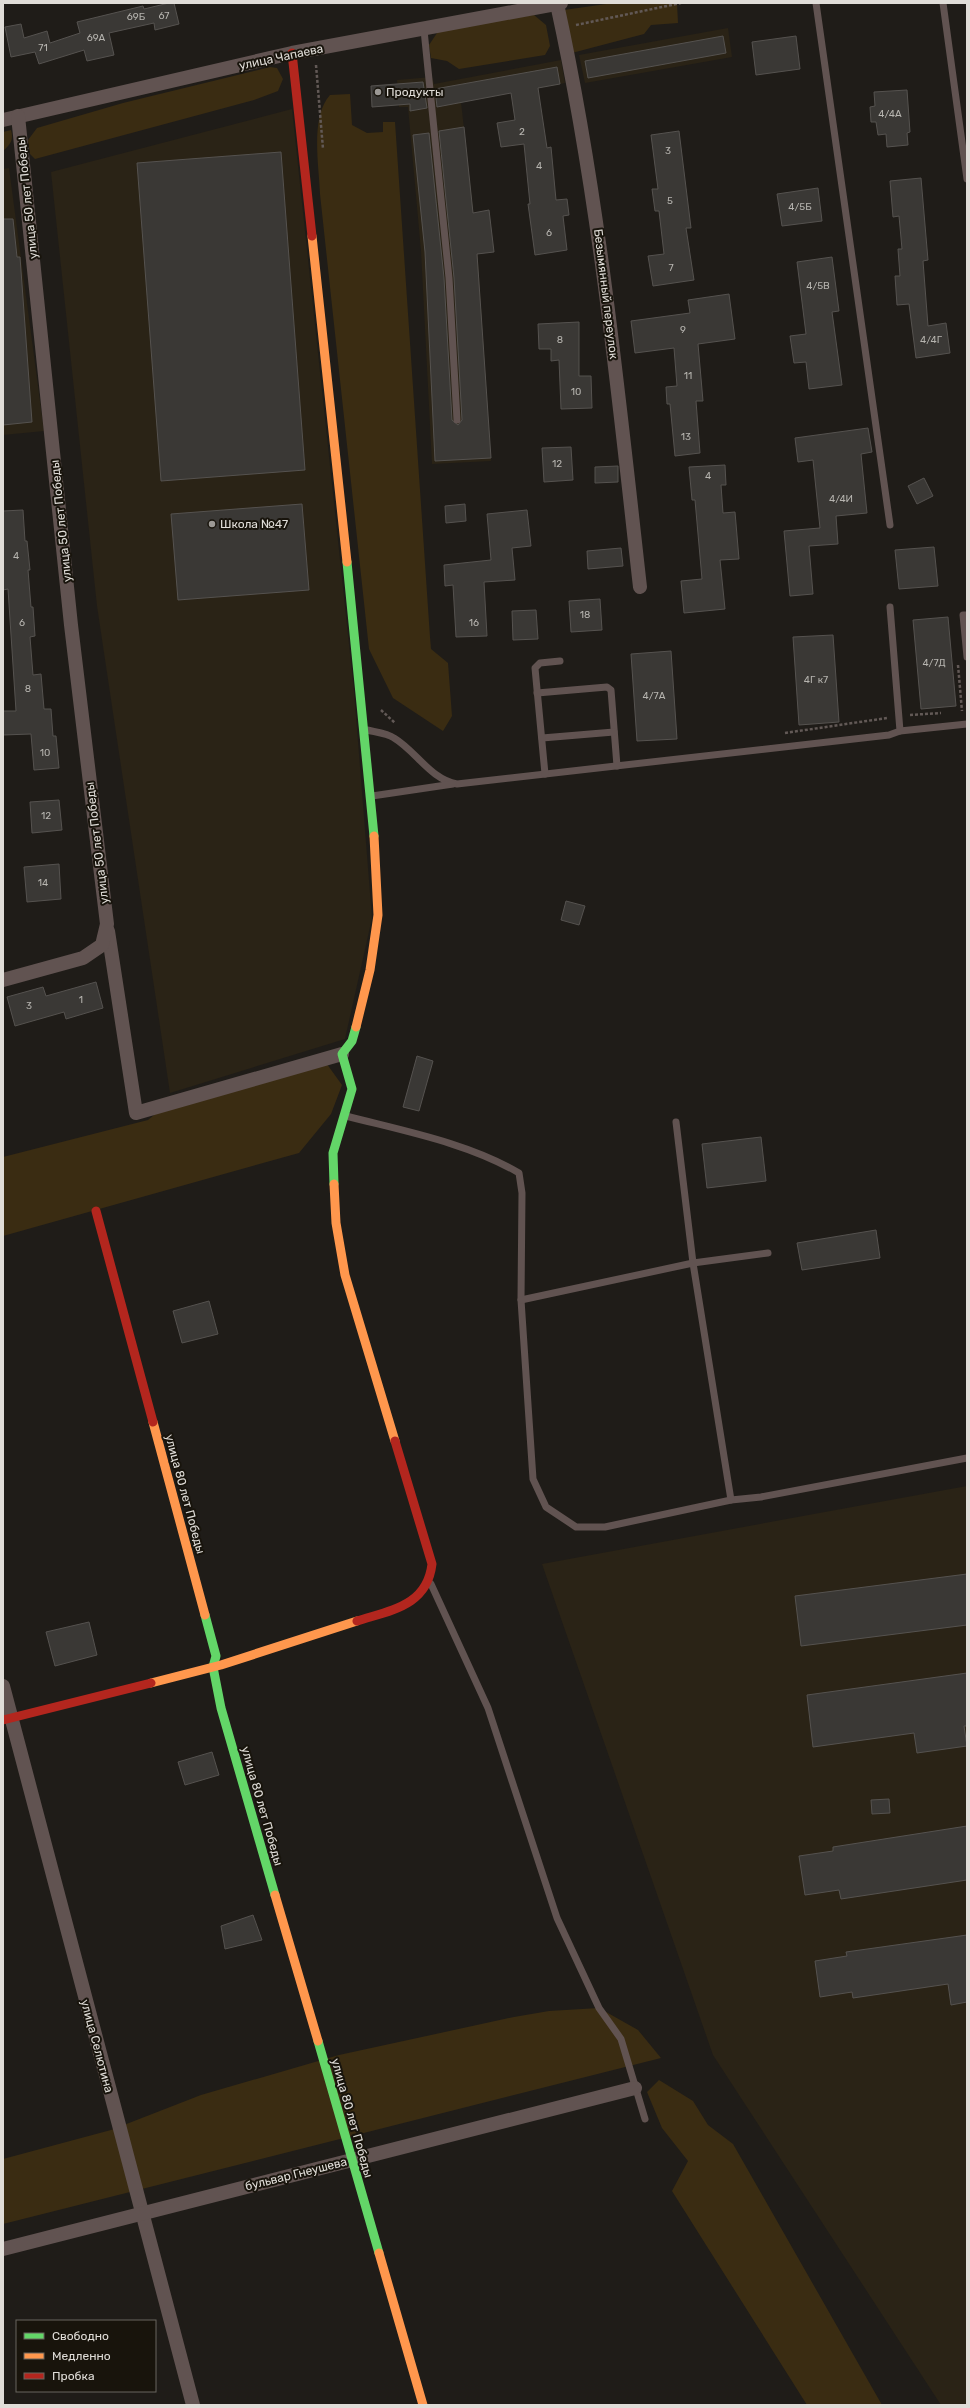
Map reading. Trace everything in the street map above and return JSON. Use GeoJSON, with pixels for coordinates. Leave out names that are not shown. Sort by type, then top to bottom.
{"type":"FeatureCollection","features":[{"type":"Feature","properties":{"kind":"street","name":"Безымянный переулок"},"geometry":{"type":"LineString","coordinates":[[559,3],[562,28],[578,105],[605,281],[640,587]]}},
{"type":"Feature","properties":{"kind":"street","name":"улица Чапаева"},"geometry":{"type":"LineString","coordinates":[[3,120],[292,53],[424,30],[559,3]]}},
{"type":"Feature","properties":{"kind":"street"},"geometry":{"type":"LineString","coordinates":[[6,1719],[213,1667],[400,1608],[424,1593],[430,1582],[432,1564],[346,1275],[336,1223],[333,1153],[352,1089],[342,1054],[352,1041],[370,970],[378,916],[372,796],[292,53]]}},
{"type":"Feature","properties":{"kind":"street","name":"улица 50 лет Победы"},"geometry":{"type":"LineString","coordinates":[[18,116],[71,625],[107,924],[136,1112],[342,1054]]}},
{"type":"Feature","properties":{"kind":"street","name":"улица 50 лет Победы"},"geometry":{"type":"LineString","coordinates":[[3,980],[83,958],[102,945],[107,924]]}},
{"type":"Feature","properties":{"kind":"street","name":"улица 80 лет Победы"},"geometry":{"type":"LineString","coordinates":[[96,1211],[216,1656],[213,1667],[221,1708],[423,2405]]}},
{"type":"Feature","properties":{"kind":"street","name":"улица Селютина"},"geometry":{"type":"LineString","coordinates":[[3,1686],[6,1719],[142,2213],[192,2405]]}},
{"type":"Feature","properties":{"kind":"street","name":"бульвар Гнеушева"},"geometry":{"type":"LineString","coordinates":[[3,2249],[635,2088]]}},
{"type":"Feature","properties":{"kind":"lane"},"geometry":{"type":"LineString","coordinates":[[816,3],[890,525]]}},
{"type":"Feature","properties":{"kind":"lane"},"geometry":{"type":"LineString","coordinates":[[943,3],[967,178]]}},
{"type":"Feature","properties":{"kind":"lane"},"geometry":{"type":"LineString","coordinates":[[424,30],[449,278],[457,420]]}},
{"type":"Feature","properties":{"kind":"lane"},"geometry":{"type":"LineString","coordinates":[[890,607],[900,732]]}},
{"type":"Feature","properties":{"kind":"lane"},"geometry":{"type":"LineString","coordinates":[[967,615],[963,615],[967,657]]}},
{"type":"Feature","properties":{"kind":"lane"},"geometry":{"type":"LineString","coordinates":[[545,774],[535,668],[540,663],[560,661]]}},
{"type":"Feature","properties":{"kind":"lane"},"geometry":{"type":"LineString","coordinates":[[537,693],[607,687],[611,690],[617,766]]}},
{"type":"Feature","properties":{"kind":"lane"},"geometry":{"type":"LineString","coordinates":[[372,796],[457,784],[889,735],[900,732],[967,724]]}},
{"type":"Feature","properties":{"kind":"lane"},"geometry":{"type":"LineString","coordinates":[[365,729],[394,737],[436,775],[448,782],[457,784]]}},
{"type":"Feature","properties":{"kind":"lane"},"geometry":{"type":"LineString","coordinates":[[542,738],[614,732]]}},
{"type":"Feature","properties":{"kind":"lane"},"geometry":{"type":"LineString","coordinates":[[344,1115],[427,1137],[500,1162],[519,1173],[522,1193],[521,1300],[533,1479],[546,1507],[576,1527],[605,1527],[731,1500],[760,1497],[967,1458]]}},
{"type":"Feature","properties":{"kind":"lane"},"geometry":{"type":"LineString","coordinates":[[676,1122],[693,1263],[731,1500]]}},
{"type":"Feature","properties":{"kind":"lane"},"geometry":{"type":"LineString","coordinates":[[521,1300],[693,1263],[768,1253]]}},
{"type":"Feature","properties":{"kind":"lane"},"geometry":{"type":"LineString","coordinates":[[430,1582],[488,1708],[557,1918],[599,2008],[621,2039],[644,2119]]}},
{"type":"Feature","properties":{"kind":"path"},"geometry":{"type":"LineString","coordinates":[[562,28],[681,3]]}},
{"type":"Feature","properties":{"kind":"path"},"geometry":{"type":"LineString","coordinates":[[322,63],[315,66],[324,156]]}},
{"type":"Feature","properties":{"kind":"path"},"geometry":{"type":"LineString","coordinates":[[378,706],[399,727]]}},
{"type":"Feature","properties":{"kind":"path"},"geometry":{"type":"LineString","coordinates":[[955,711],[967,710]]}},
{"type":"Feature","properties":{"kind":"path"},"geometry":{"type":"LineString","coordinates":[[780,734],[898,716],[948,712]]}},
{"type":"Feature","properties":{"kind":"shaded area"},"geometry":{"type":"Polygon","coordinates":[[[613,3],[677,3],[678,23],[651,25],[644,34],[568,54],[557,11],[613,3]]]}},
{"type":"Feature","properties":{"kind":"shaded area"},"geometry":{"type":"Polygon","coordinates":[[[534,15],[546,25],[550,46],[545,55],[459,69],[447,61],[431,58],[429,45],[439,30],[534,15]]]}},
{"type":"Feature","properties":{"kind":"shaded area"},"geometry":{"type":"Polygon","coordinates":[[[728,28],[732,57],[585,83],[579,55],[728,28]]]}},
{"type":"Feature","properties":{"kind":"shaded area"},"geometry":{"type":"Polygon","coordinates":[[[561,60],[565,83],[461,102],[477,245],[491,461],[432,464],[421,251],[408,107],[399,107],[397,80],[432,77],[434,84],[561,60]]]}},
{"type":"Feature","properties":{"kind":"shaded area"},"geometry":{"type":"Polygon","coordinates":[[[270,67],[277,68],[283,79],[278,91],[254,100],[35,159],[30,154],[28,140],[37,128],[123,103],[270,67]]]}},
{"type":"Feature","properties":{"kind":"shaded area"},"geometry":{"type":"Polygon","coordinates":[[[350,94],[352,125],[367,133],[383,132],[383,122],[395,122],[431,649],[448,663],[452,716],[443,731],[393,698],[369,649],[317,156],[318,128],[324,104],[330,95],[350,94]]]}},
{"type":"Feature","properties":{"kind":"shaded area","name":"Школа №47"},"geometry":{"type":"Polygon","coordinates":[[[292,109],[354,691],[372,918],[345,1039],[170,1093],[97,606],[51,172],[292,109]]]}},
{"type":"Feature","properties":{"kind":"shaded area"},"geometry":{"type":"Polygon","coordinates":[[[11,130],[11,142],[3,151],[3,132],[11,130]]]}},
{"type":"Feature","properties":{"kind":"shaded area"},"geometry":{"type":"Polygon","coordinates":[[[9,168],[44,431],[3,435],[3,169],[9,168]]]}},
{"type":"Feature","properties":{"kind":"shaded area"},"geometry":{"type":"Polygon","coordinates":[[[324,1060],[342,1085],[331,1114],[299,1153],[3,1236],[3,1157],[148,1120],[165,1106],[324,1060]]]}},
{"type":"Feature","properties":{"kind":"shaded area"},"geometry":{"type":"Polygon","coordinates":[[[967,1486],[967,2405],[941,2405],[713,2055],[542,1564],[967,1486]]]}},
{"type":"Feature","properties":{"kind":"shaded area"},"geometry":{"type":"Polygon","coordinates":[[[599,2008],[638,2030],[661,2058],[3,2224],[3,2159],[111,2130],[201,2095],[339,2055],[514,2017],[549,2011],[599,2008]]]}},
{"type":"Feature","properties":{"kind":"shaded area"},"geometry":{"type":"Polygon","coordinates":[[[659,2080],[693,2101],[708,2125],[733,2144],[882,2405],[807,2405],[672,2191],[688,2161],[662,2128],[647,2092],[659,2080]]]}},
{"type":"Feature","properties":{"kind":"building"},"geometry":{"type":"Polygon","coordinates":[[[174,3],[179,24],[155,30],[154,23],[109,33],[114,55],[87,61],[84,50],[39,64],[35,52],[11,57],[5,27],[21,24],[24,38],[47,31],[50,43],[80,33],[77,22],[143,6],[144,9],[174,3]]]}},
{"type":"Feature","properties":{"kind":"building"},"geometry":{"type":"Polygon","coordinates":[[[723,36],[726,53],[588,78],[585,61],[723,36]]]}},
{"type":"Feature","properties":{"kind":"building"},"geometry":{"type":"Polygon","coordinates":[[[796,36],[800,69],[756,75],[752,42],[796,36]]]}},
{"type":"Feature","properties":{"kind":"building"},"geometry":{"type":"Polygon","coordinates":[[[557,67],[560,84],[538,88],[547,148],[551,147],[556,200],[567,199],[569,215],[563,216],[567,250],[535,255],[528,204],[530,204],[524,144],[501,147],[497,123],[515,120],[511,93],[437,107],[435,89],[557,67]]]}},
{"type":"Feature","properties":{"kind":"building"},"geometry":{"type":"Polygon","coordinates":[[[423,82],[427,108],[410,111],[410,104],[372,107],[371,86],[423,82]]]}},
{"type":"Feature","properties":{"kind":"building"},"geometry":{"type":"Polygon","coordinates":[[[907,90],[910,132],[907,133],[908,145],[887,147],[886,134],[878,135],[876,122],[871,122],[870,107],[875,106],[874,92],[907,90]]]}},
{"type":"Feature","properties":{"kind":"building"},"geometry":{"type":"Polygon","coordinates":[[[464,127],[473,213],[489,210],[494,252],[477,254],[491,458],[435,461],[425,252],[413,135],[429,133],[444,278],[452,420],[458,425],[462,420],[454,278],[439,131],[464,127]]]}},
{"type":"Feature","properties":{"kind":"building"},"geometry":{"type":"Polygon","coordinates":[[[679,131],[691,228],[686,228],[694,280],[653,286],[648,256],[664,254],[659,211],[655,211],[652,189],[658,189],[651,135],[679,131]]]}},
{"type":"Feature","properties":{"kind":"building"},"geometry":{"type":"Polygon","coordinates":[[[281,152],[305,470],[161,481],[137,163],[281,152]]]}},
{"type":"Feature","properties":{"kind":"building"},"geometry":{"type":"Polygon","coordinates":[[[921,178],[928,260],[923,261],[928,326],[946,323],[950,353],[916,358],[909,304],[897,305],[895,276],[900,276],[898,249],[902,249],[899,216],[893,217],[890,181],[921,178]]]}},
{"type":"Feature","properties":{"kind":"building"},"geometry":{"type":"Polygon","coordinates":[[[818,188],[822,221],[782,226],[777,194],[818,188]]]}},
{"type":"Feature","properties":{"kind":"building"},"geometry":{"type":"Polygon","coordinates":[[[3,219],[13,219],[17,257],[20,257],[32,422],[3,425],[3,219]]]}},
{"type":"Feature","properties":{"kind":"building"},"geometry":{"type":"Polygon","coordinates":[[[832,257],[839,311],[832,312],[842,385],[809,389],[806,362],[794,363],[790,336],[806,334],[797,262],[832,257]]]}},
{"type":"Feature","properties":{"kind":"building"},"geometry":{"type":"Polygon","coordinates":[[[729,294],[735,339],[698,344],[703,401],[696,401],[700,453],[675,456],[670,404],[667,404],[666,387],[677,386],[674,348],[635,353],[631,321],[690,313],[688,300],[729,294]]]}},
{"type":"Feature","properties":{"kind":"building"},"geometry":{"type":"Polygon","coordinates":[[[579,322],[579,376],[591,376],[592,408],[561,409],[559,360],[551,361],[551,349],[539,349],[538,324],[579,322]]]}},
{"type":"Feature","properties":{"kind":"building"},"geometry":{"type":"Polygon","coordinates":[[[868,428],[872,452],[861,454],[867,513],[836,516],[838,544],[809,546],[813,594],[790,596],[784,531],[820,528],[813,460],[798,462],[795,438],[868,428]]]}},
{"type":"Feature","properties":{"kind":"building"},"geometry":{"type":"Polygon","coordinates":[[[571,447],[573,480],[544,482],[542,448],[571,447]]]}},
{"type":"Feature","properties":{"kind":"building"},"geometry":{"type":"Polygon","coordinates":[[[725,465],[726,485],[721,485],[723,513],[735,512],[739,559],[720,560],[725,609],[684,613],[681,581],[702,579],[695,500],[692,500],[689,467],[725,465]]]}},
{"type":"Feature","properties":{"kind":"building"},"geometry":{"type":"Polygon","coordinates":[[[618,466],[618,482],[595,483],[595,467],[618,466]]]}},
{"type":"Feature","properties":{"kind":"building"},"geometry":{"type":"Polygon","coordinates":[[[924,478],[933,496],[917,504],[908,486],[924,478]]]}},
{"type":"Feature","properties":{"kind":"building"},"geometry":{"type":"Polygon","coordinates":[[[302,504],[309,590],[178,600],[171,514],[302,504]]]}},
{"type":"Feature","properties":{"kind":"building"},"geometry":{"type":"Polygon","coordinates":[[[465,504],[466,521],[446,523],[445,506],[465,504]]]}},
{"type":"Feature","properties":{"kind":"building"},"geometry":{"type":"Polygon","coordinates":[[[23,510],[25,541],[27,541],[30,570],[28,570],[35,636],[30,637],[33,675],[41,674],[44,709],[51,709],[53,736],[56,736],[59,768],[34,770],[31,734],[3,735],[3,711],[16,711],[8,589],[3,590],[3,511],[23,510]]]}},
{"type":"Feature","properties":{"kind":"building"},"geometry":{"type":"Polygon","coordinates":[[[527,510],[531,546],[512,548],[515,580],[484,582],[487,636],[456,637],[453,585],[445,586],[444,565],[491,560],[487,514],[527,510]]]}},
{"type":"Feature","properties":{"kind":"building"},"geometry":{"type":"Polygon","coordinates":[[[934,547],[938,586],[899,589],[895,550],[934,547]]]}},
{"type":"Feature","properties":{"kind":"building"},"geometry":{"type":"Polygon","coordinates":[[[621,548],[623,566],[588,569],[587,551],[621,548]]]}},
{"type":"Feature","properties":{"kind":"building"},"geometry":{"type":"Polygon","coordinates":[[[600,599],[602,630],[571,632],[569,601],[600,599]]]}},
{"type":"Feature","properties":{"kind":"building"},"geometry":{"type":"Polygon","coordinates":[[[536,610],[538,639],[513,640],[512,611],[536,610]]]}},
{"type":"Feature","properties":{"kind":"building"},"geometry":{"type":"Polygon","coordinates":[[[948,617],[956,706],[921,709],[913,620],[948,617]]]}},
{"type":"Feature","properties":{"kind":"building"},"geometry":{"type":"Polygon","coordinates":[[[833,635],[839,722],[799,725],[793,637],[833,635]]]}},
{"type":"Feature","properties":{"kind":"building"},"geometry":{"type":"Polygon","coordinates":[[[671,651],[677,739],[637,741],[631,654],[671,651]]]}},
{"type":"Feature","properties":{"kind":"building"},"geometry":{"type":"Polygon","coordinates":[[[59,800],[62,830],[32,833],[30,802],[59,800]]]}},
{"type":"Feature","properties":{"kind":"building"},"geometry":{"type":"Polygon","coordinates":[[[59,864],[61,899],[27,902],[24,867],[59,864]]]}},
{"type":"Feature","properties":{"kind":"building"},"geometry":{"type":"Polygon","coordinates":[[[566,901],[585,906],[579,925],[561,920],[566,901]]]}},
{"type":"Feature","properties":{"kind":"building"},"geometry":{"type":"Polygon","coordinates":[[[96,982],[103,1008],[66,1019],[64,1012],[15,1026],[7,997],[43,987],[46,996],[96,982]]]}},
{"type":"Feature","properties":{"kind":"building"},"geometry":{"type":"Polygon","coordinates":[[[417,1056],[433,1061],[419,1111],[403,1107],[417,1056]]]}},
{"type":"Feature","properties":{"kind":"building"},"geometry":{"type":"Polygon","coordinates":[[[761,1137],[766,1181],[707,1188],[702,1144],[761,1137]]]}},
{"type":"Feature","properties":{"kind":"building"},"geometry":{"type":"Polygon","coordinates":[[[876,1230],[880,1258],[802,1270],[797,1243],[876,1230]]]}},
{"type":"Feature","properties":{"kind":"building"},"geometry":{"type":"Polygon","coordinates":[[[209,1301],[218,1334],[182,1343],[173,1311],[209,1301]]]}},
{"type":"Feature","properties":{"kind":"building"},"geometry":{"type":"Polygon","coordinates":[[[967,1574],[967,1625],[801,1646],[795,1596],[967,1574]]]}},
{"type":"Feature","properties":{"kind":"building"},"geometry":{"type":"Polygon","coordinates":[[[89,1622],[97,1655],[55,1666],[46,1632],[89,1622]]]}},
{"type":"Feature","properties":{"kind":"building"},"geometry":{"type":"Polygon","coordinates":[[[967,1673],[967,1726],[964,1726],[967,1746],[917,1753],[914,1733],[813,1747],[807,1695],[967,1673]]]}},
{"type":"Feature","properties":{"kind":"building"},"geometry":{"type":"Polygon","coordinates":[[[212,1752],[219,1775],[185,1785],[178,1762],[212,1752]]]}},
{"type":"Feature","properties":{"kind":"building"},"geometry":{"type":"Polygon","coordinates":[[[889,1799],[890,1813],[872,1814],[871,1800],[889,1799]]]}},
{"type":"Feature","properties":{"kind":"building"},"geometry":{"type":"Polygon","coordinates":[[[967,1826],[967,1880],[841,1899],[839,1890],[805,1895],[799,1856],[833,1851],[833,1847],[967,1826]]]}},
{"type":"Feature","properties":{"kind":"building"},"geometry":{"type":"Polygon","coordinates":[[[253,1915],[262,1940],[225,1949],[221,1926],[253,1915]]]}},
{"type":"Feature","properties":{"kind":"building"},"geometry":{"type":"Polygon","coordinates":[[[967,1935],[967,2002],[951,2005],[948,1984],[853,1998],[852,1992],[820,1997],[815,1961],[847,1956],[846,1952],[967,1935]]]}},
{"type":"Feature","properties":{"kind":"traffic: fast"},"geometry":{"type":"LineString","coordinates":[[347,562],[374,836]]}},
{"type":"Feature","properties":{"kind":"traffic: fast"},"geometry":{"type":"LineString","coordinates":[[334,1184],[333,1153],[352,1089],[342,1054],[352,1041],[356,1027]]}},
{"type":"Feature","properties":{"kind":"traffic: fast"},"geometry":{"type":"LineString","coordinates":[[205,1615],[216,1656],[213,1667],[221,1708],[275,1895]]}},
{"type":"Feature","properties":{"kind":"traffic: fast"},"geometry":{"type":"LineString","coordinates":[[318,2041],[379,2253]]}},
{"type":"Feature","properties":{"kind":"traffic: slow"},"geometry":{"type":"LineString","coordinates":[[312,236],[347,562]]}},
{"type":"Feature","properties":{"kind":"traffic: slow"},"geometry":{"type":"LineString","coordinates":[[356,1027],[370,970],[378,915],[374,836]]}},
{"type":"Feature","properties":{"kind":"traffic: slow"},"geometry":{"type":"LineString","coordinates":[[334,1184],[336,1223],[345,1275],[395,1441]]}},
{"type":"Feature","properties":{"kind":"traffic: slow"},"geometry":{"type":"LineString","coordinates":[[153,1422],[205,1615]]}},
{"type":"Feature","properties":{"kind":"traffic: slow"},"geometry":{"type":"LineString","coordinates":[[151,1683],[221,1665],[357,1621]]}},
{"type":"Feature","properties":{"kind":"traffic: slow"},"geometry":{"type":"LineString","coordinates":[[275,1895],[318,2041]]}},
{"type":"Feature","properties":{"kind":"traffic: slow"},"geometry":{"type":"LineString","coordinates":[[379,2253],[423,2405]]}},
{"type":"Feature","properties":{"kind":"traffic: jam"},"geometry":{"type":"LineString","coordinates":[[292,53],[312,236]]}},
{"type":"Feature","properties":{"kind":"traffic: jam"},"geometry":{"type":"LineString","coordinates":[[96,1211],[153,1422]]}},
{"type":"Feature","properties":{"kind":"traffic: jam"},"geometry":{"type":"LineString","coordinates":[[357,1621],[394,1609],[415,1598],[423,1589],[429,1578],[432,1564],[395,1441]]}},
{"type":"Feature","properties":{"kind":"traffic: jam"},"geometry":{"type":"LineString","coordinates":[[3,1720],[151,1683]]}},
{"type":"Feature","properties":{"kind":"place","name":"Продукты"},"geometry":{"type":"Point","coordinates":[378,92]}},
{"type":"Feature","properties":{"kind":"place","name":"Школа №47"},"geometry":{"type":"Point","coordinates":[212,524]}}]}
